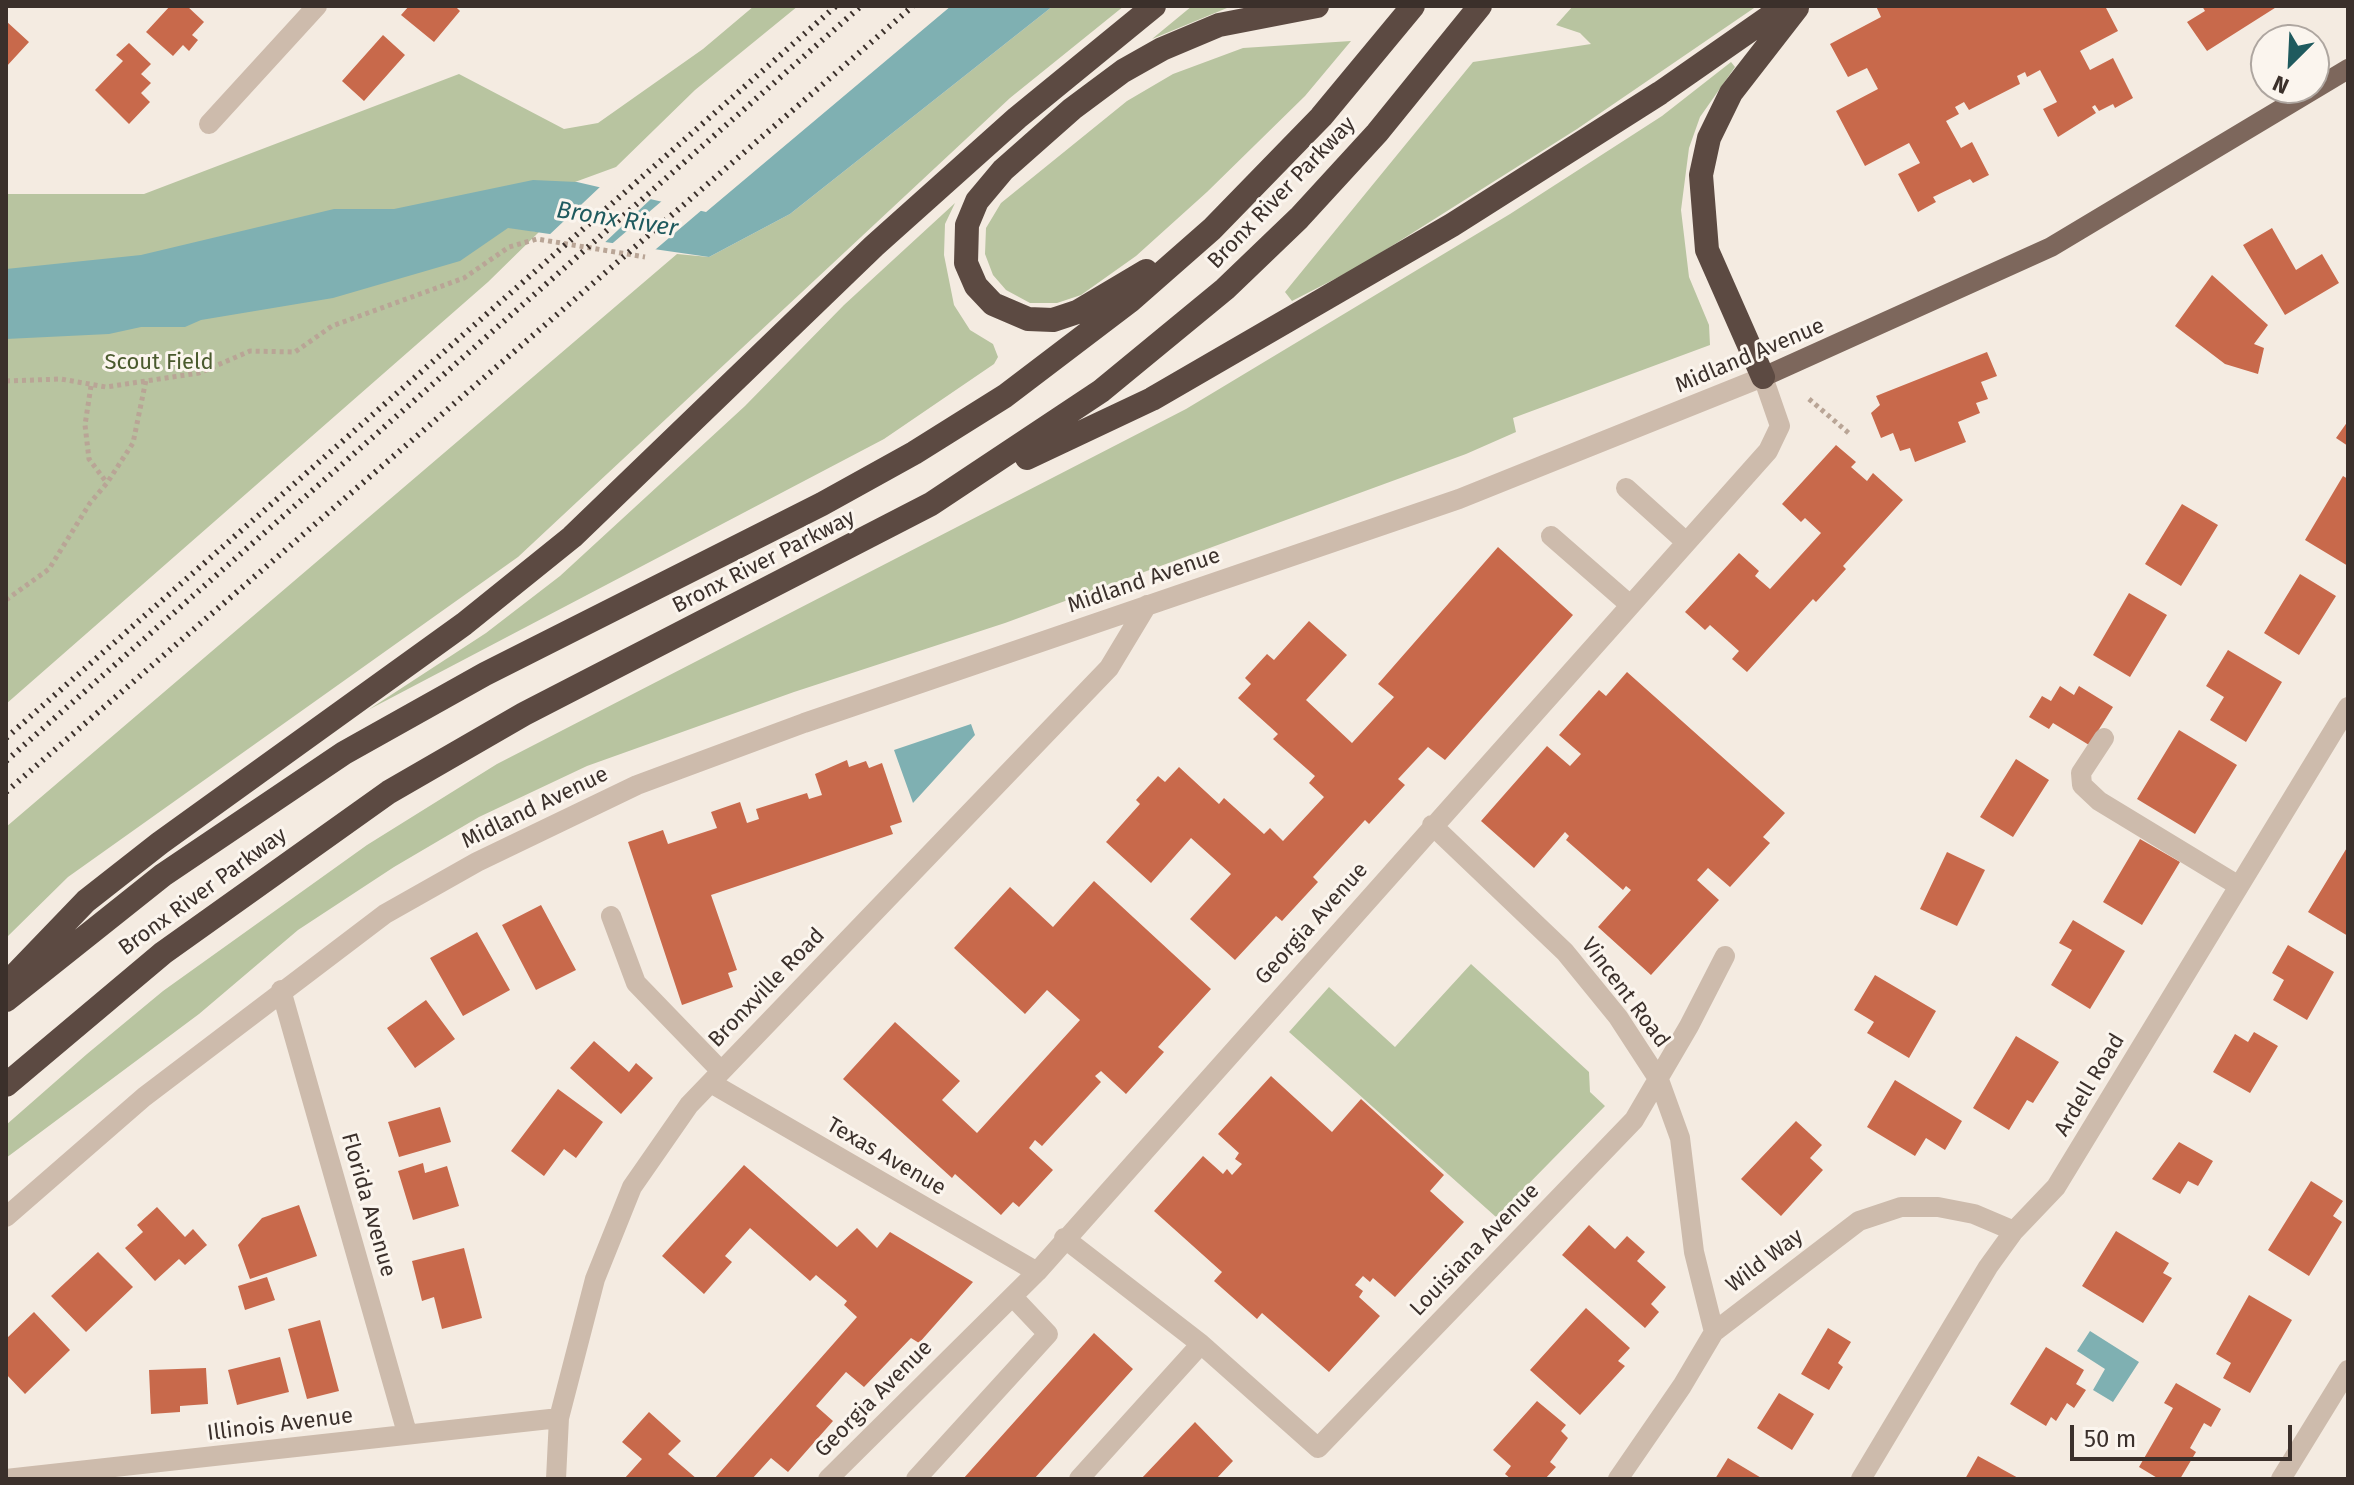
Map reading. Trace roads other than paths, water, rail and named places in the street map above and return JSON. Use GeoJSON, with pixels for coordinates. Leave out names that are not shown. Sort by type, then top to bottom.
{"type":"FeatureCollection","features":[{"type":"Feature","properties":{"kind":"highway"},"geometry":{"type":"LineString","coordinates":[[6,984],[86,901],[160,843],[473,618],[562,545],[882,238],[1017,118],[1154,6]]}},
{"type":"Feature","properties":{"kind":"highway"},"geometry":{"type":"LineString","coordinates":[[1212,229],[1091,305],[1053,320],[1016,316],[993,304],[976,286],[966,263],[967,225],[984,191],[1058,121],[1106,83],[1162,49],[1219,25],[1317,6]]}},
{"type":"Feature","properties":{"kind":"highway","name":"Bronx River Parkway"},"geometry":{"type":"LineString","coordinates":[[6,1000],[163,875],[344,753],[497,668],[822,504],[960,425],[1087,335],[1212,229],[1321,117],[1413,6]]}},
{"type":"Feature","properties":{"kind":"highway","name":"Bronx River Parkway"},"geometry":{"type":"LineString","coordinates":[[6,1085],[163,953],[389,792],[524,714],[931,504],[1090,399],[1225,289],[1338,177],[1480,6]]}},
{"type":"Feature","properties":{"kind":"highway"},"geometry":{"type":"LineString","coordinates":[[931,504],[1152,399],[1383,265],[1624,117],[1785,6]]}},
{"type":"Feature","properties":{"kind":"highway"},"geometry":{"type":"LineString","coordinates":[[1763,377],[1707,250],[1701,175],[1709,138],[1731,93],[1799,6]]}},
{"type":"Feature","properties":{"kind":"main road","name":"Midland Avenue"},"geometry":{"type":"LineString","coordinates":[[1763,377],[2051,247],[2348,69]]}},
{"type":"Feature","properties":{"kind":"street"},"geometry":{"type":"LineString","coordinates":[[209,124],[317,6]]}},
{"type":"Feature","properties":{"kind":"street","name":"Georgia Avenue"},"geometry":{"type":"LineString","coordinates":[[828,1479],[1037,1272],[1064,1238],[1777,440],[1779,419],[1763,377]]}},
{"type":"Feature","properties":{"kind":"street","name":"Midland Avenue"},"geometry":{"type":"LineString","coordinates":[[6,1217],[144,1097],[385,914],[477,862],[637,785],[1147,605],[1459,499],[1763,377]]}},
{"type":"Feature","properties":{"kind":"street"},"geometry":{"type":"LineString","coordinates":[[1626,488],[1686,542]]}},
{"type":"Feature","properties":{"kind":"street"},"geometry":{"type":"LineString","coordinates":[[1551,536],[1629,604]]}},
{"type":"Feature","properties":{"kind":"street","name":"Bronxville Road"},"geometry":{"type":"LineString","coordinates":[[556,1479],[559,1418],[595,1279],[632,1187],[689,1105],[1109,668],[1147,605]]}},
{"type":"Feature","properties":{"kind":"street","name":"Ardell Road"},"geometry":{"type":"LineString","coordinates":[[1861,1479],[1988,1267],[2014,1231],[2056,1187],[2348,707]]}},
{"type":"Feature","properties":{"kind":"street"},"geometry":{"type":"LineString","coordinates":[[2104,738],[2081,773],[2082,785],[2099,801],[2239,886]]}},
{"type":"Feature","properties":{"kind":"street","name":"Vincent Road"},"geometry":{"type":"LineString","coordinates":[[1432,825],[1565,952],[1618,1017],[1659,1080],[1680,1138],[1694,1252],[1714,1332]]}},
{"type":"Feature","properties":{"kind":"street","name":"Texas Avenue"},"geometry":{"type":"LineString","coordinates":[[611,916],[636,983],[716,1077],[1037,1272]]}},
{"type":"Feature","properties":{"kind":"street","name":"Louisiana Avenue"},"geometry":{"type":"LineString","coordinates":[[1201,1344],[1318,1448],[1634,1120],[1659,1080],[1725,956]]}},
{"type":"Feature","properties":{"kind":"street","name":"Florida Avenue"},"geometry":{"type":"LineString","coordinates":[[281,990],[407,1433]]}},
{"type":"Feature","properties":{"kind":"street","name":"Wild Way"},"geometry":{"type":"LineString","coordinates":[[1618,1479],[1675,1398],[1714,1332],[1859,1221],[1901,1207],[1938,1207],[1974,1214],[2014,1231]]}},
{"type":"Feature","properties":{"kind":"street"},"geometry":{"type":"LineString","coordinates":[[1064,1238],[1201,1344],[1079,1479]]}},
{"type":"Feature","properties":{"kind":"street"},"geometry":{"type":"LineString","coordinates":[[916,1479],[1048,1334],[1013,1297]]}},
{"type":"Feature","properties":{"kind":"street"},"geometry":{"type":"LineString","coordinates":[[2281,1479],[2348,1370]]}},
{"type":"Feature","properties":{"kind":"street","name":"Illinois Avenue"},"geometry":{"type":"LineString","coordinates":[[6,1479],[559,1418]]}},
{"type":"Feature","properties":{"kind":"water","name":"Bronx River"},"geometry":{"type":"Polygon","coordinates":[[[951,6],[1053,6],[790,214],[709,257],[508,228],[460,261],[333,298],[201,320],[185,327],[141,327],[109,334],[6,339],[6,269],[141,255],[334,209],[394,209],[533,180],[577,182],[706,212],[951,6]]]}},
{"type":"Feature","properties":{"kind":"water"},"geometry":{"type":"Polygon","coordinates":[[[971,724],[975,735],[913,803],[894,750],[971,724]]]}},
{"type":"Feature","properties":{"kind":"water"},"geometry":{"type":"Polygon","coordinates":[[[2090,1331],[2139,1362],[2113,1402],[2093,1390],[2105,1369],[2077,1351],[2090,1331]]]}},
{"type":"Feature","properties":{"kind":"railway"},"geometry":{"type":"LineString","coordinates":[[6,738],[836,6]]}},
{"type":"Feature","properties":{"kind":"railway"},"geometry":{"type":"LineString","coordinates":[[6,761],[861,6]]}},
{"type":"Feature","properties":{"kind":"railway"},"geometry":{"type":"LineString","coordinates":[[6,792],[913,6]]}},
{"type":"Feature","properties":{"kind":"park label","name":"Scout Field"},"geometry":{"type":"Point","coordinates":[159,363]}}]}
